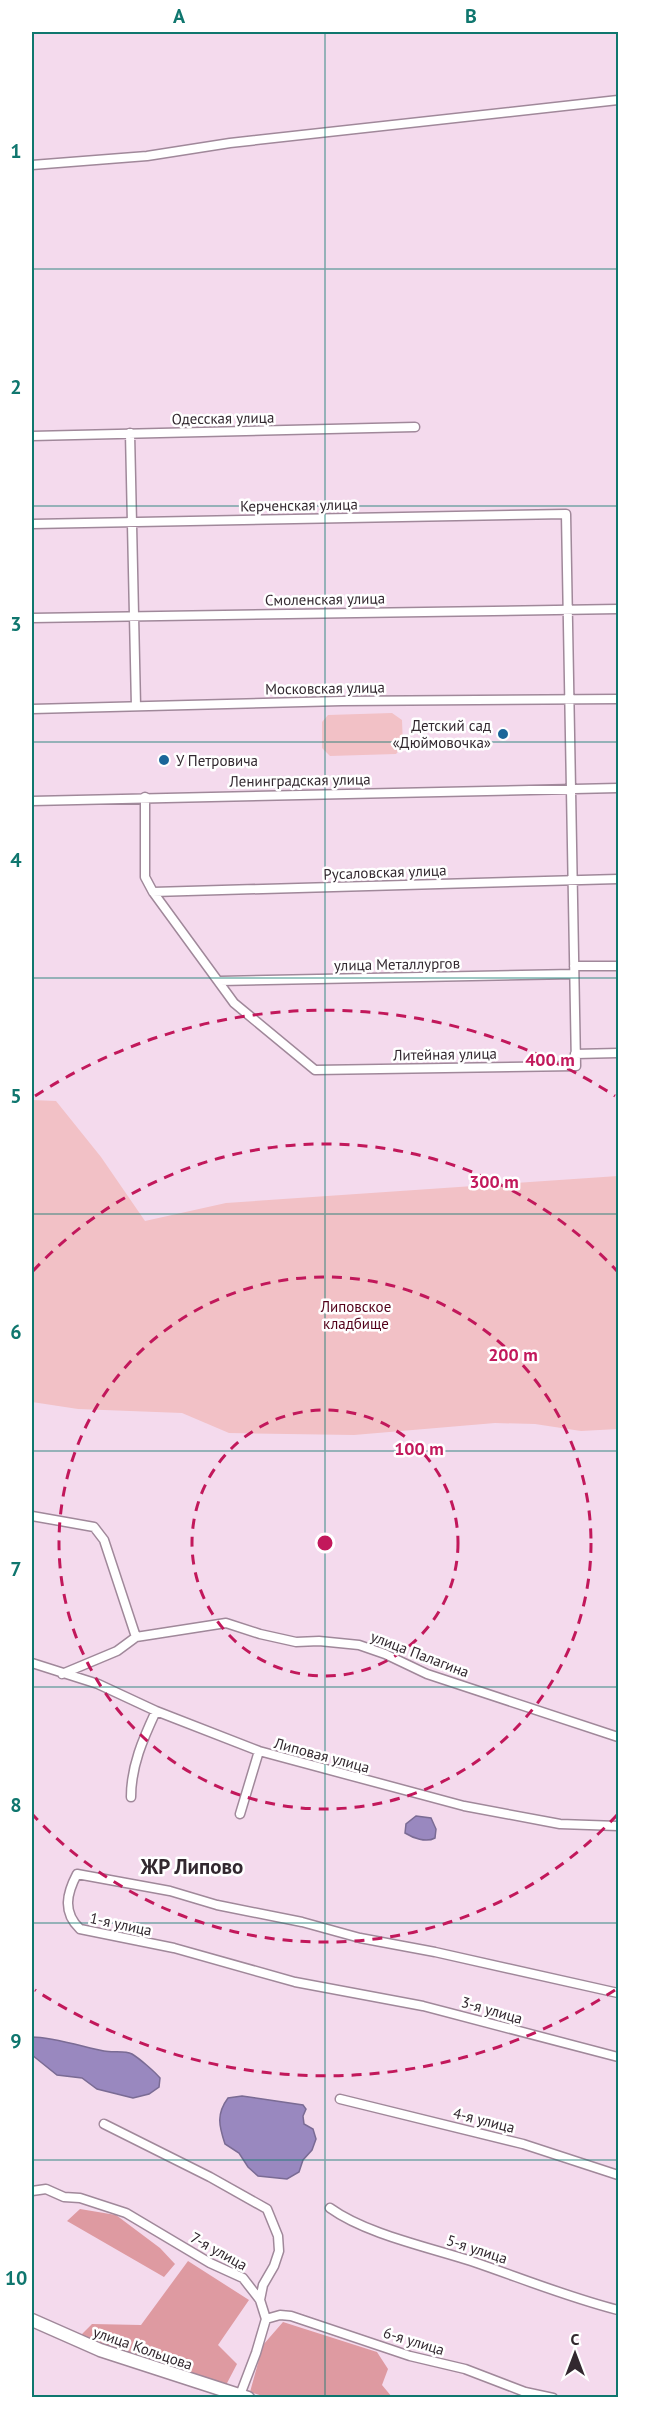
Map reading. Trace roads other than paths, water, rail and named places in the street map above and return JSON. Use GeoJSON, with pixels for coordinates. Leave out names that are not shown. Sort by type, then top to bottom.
{"type":"FeatureCollection","features":[{"type":"Feature","properties":{"kind":"main road","name":"улица Кольцова"},"geometry":{"type":"LineString","coordinates":[[32,2320],[99,2350],[244,2396]]}},
{"type":"Feature","properties":{"kind":"street"},"geometry":{"type":"LineString","coordinates":[[32,165],[147,156],[230,143],[618,100]]}},
{"type":"Feature","properties":{"kind":"street","name":"Одесская улица"},"geometry":{"type":"LineString","coordinates":[[32,436],[415,427]]}},
{"type":"Feature","properties":{"kind":"street"},"geometry":{"type":"LineString","coordinates":[[130,433],[132,616],[136,706]]}},
{"type":"Feature","properties":{"kind":"street","name":"Керченская улица"},"geometry":{"type":"LineString","coordinates":[[32,524],[566,514],[567,609]]}},
{"type":"Feature","properties":{"kind":"street"},"geometry":{"type":"LineString","coordinates":[[567,609],[575,1054],[618,1053]]}},
{"type":"Feature","properties":{"kind":"street","name":"Смоленская улица"},"geometry":{"type":"LineString","coordinates":[[32,618],[618,609]]}},
{"type":"Feature","properties":{"kind":"street","name":"Московская улица"},"geometry":{"type":"LineString","coordinates":[[32,709],[342,701],[618,699]]}},
{"type":"Feature","properties":{"kind":"street","name":"Ленинградская улица"},"geometry":{"type":"LineString","coordinates":[[32,801],[618,788]]}},
{"type":"Feature","properties":{"kind":"street"},"geometry":{"type":"LineString","coordinates":[[145,797],[145,877],[153,892],[220,981]]}},
{"type":"Feature","properties":{"kind":"street","name":"Русаловская улица"},"geometry":{"type":"LineString","coordinates":[[153,892],[618,879]]}},
{"type":"Feature","properties":{"kind":"street","name":"улица Металлургов"},"geometry":{"type":"LineString","coordinates":[[220,981],[574,970],[618,966]]}},
{"type":"Feature","properties":{"kind":"street","name":"Литейная улица"},"geometry":{"type":"LineString","coordinates":[[220,981],[234,1003],[315,1070],[576,1066],[575,1054]]}},
{"type":"Feature","properties":{"kind":"street"},"geometry":{"type":"LineString","coordinates":[[32,1516],[94,1527],[104,1540],[136,1637]]}},
{"type":"Feature","properties":{"kind":"street","name":"улица Палагина"},"geometry":{"type":"LineString","coordinates":[[62,1674],[117,1651],[136,1637],[226,1623],[296,1642],[319,1641],[359,1645],[385,1654],[427,1674],[618,1737]]}},
{"type":"Feature","properties":{"kind":"street","name":"Липовая улица"},"geometry":{"type":"LineString","coordinates":[[32,1663],[98,1684],[156,1711],[259,1751],[464,1806],[560,1824],[618,1826]]}},
{"type":"Feature","properties":{"kind":"street"},"geometry":{"type":"LineString","coordinates":[[131,1797],[131,1782],[140,1745],[156,1711]]}},
{"type":"Feature","properties":{"kind":"street"},"geometry":{"type":"LineString","coordinates":[[240,1814],[259,1751]]}},
{"type":"Feature","properties":{"kind":"street","name":"1-я улица"},"geometry":{"type":"LineString","coordinates":[[357,1992],[295,1982],[174,1948],[80,1929],[70,1916],[67,1896],[77,1874],[170,1891],[217,1905],[618,1993]]}},
{"type":"Feature","properties":{"kind":"street","name":"3-я улица"},"geometry":{"type":"LineString","coordinates":[[357,1992],[460,2014],[567,2045],[618,2057]]}},
{"type":"Feature","properties":{"kind":"street","name":"4-я улица"},"geometry":{"type":"LineString","coordinates":[[340,2099],[523,2144],[618,2175]]}},
{"type":"Feature","properties":{"kind":"street"},"geometry":{"type":"LineString","coordinates":[[104,2124],[210,2177],[267,2209],[278,2236],[279,2251],[274,2266],[263,2285],[260,2300],[266,2319],[244,2396]]}},
{"type":"Feature","properties":{"kind":"street","name":"7-я улица"},"geometry":{"type":"LineString","coordinates":[[32,2191],[46,2190],[126,2213],[210,2263],[243,2278],[260,2300]]}},
{"type":"Feature","properties":{"kind":"street","name":"5-я улица"},"geometry":{"type":"LineString","coordinates":[[330,2208],[341,2216],[374,2230],[516,2276],[569,2297],[618,2310]]}},
{"type":"Feature","properties":{"kind":"street","name":"6-я улица"},"geometry":{"type":"LineString","coordinates":[[266,2319],[280,2315],[312,2322],[410,2356],[465,2369],[525,2392],[553,2397]]}},
{"type":"Feature","properties":{"kind":"place","name":"Детский сад «Дюймовочка»"},"geometry":{"type":"Point","coordinates":[503,734]}},
{"type":"Feature","properties":{"kind":"place","name":"У Петровича"},"geometry":{"type":"Point","coordinates":[164,760]}},
{"type":"Feature","properties":{"kind":"district","name":"ЖР Липово"},"geometry":{"type":"Point","coordinates":[192,1866]}},
{"type":"Feature","properties":{"kind":"park label","name":"Липовское кладбище"},"geometry":{"type":"Point","coordinates":[356,1314]}}]}
